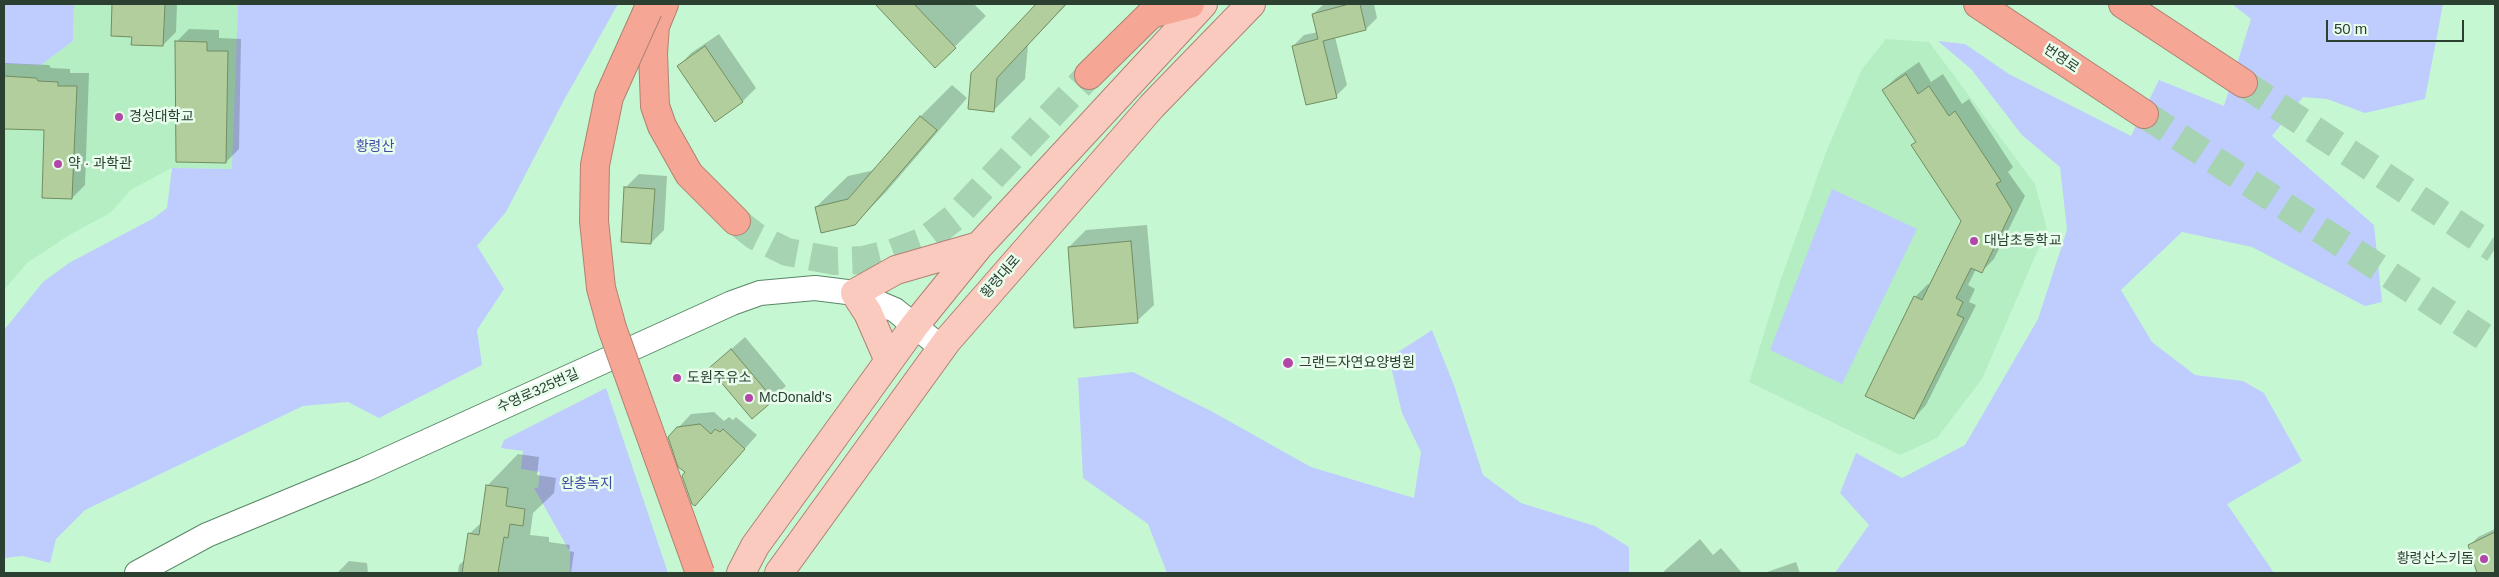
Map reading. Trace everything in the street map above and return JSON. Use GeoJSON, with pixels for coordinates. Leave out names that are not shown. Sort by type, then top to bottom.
{"type":"FeatureCollection","features":[{"type":"Feature","properties":{"kind":"highway"},"geometry":{"type":"LineString","coordinates":[[651,4],[609,97],[594,166],[594,221],[601,288],[612,328],[700,573]]}},
{"type":"Feature","properties":{"kind":"highway"},"geometry":{"type":"LineString","coordinates":[[664,4],[655,26],[652,53],[655,106],[674,150],[688,174],[736,221]]}},
{"type":"Feature","properties":{"kind":"highway"},"geometry":{"type":"LineString","coordinates":[[1089,75],[1151,14],[1190,4]]}},
{"type":"Feature","properties":{"kind":"highway","name":"번영로"},"geometry":{"type":"LineString","coordinates":[[1978,4],[2144,114]]}},
{"type":"Feature","properties":{"kind":"highway"},"geometry":{"type":"LineString","coordinates":[[2124,4],[2243,83]]}},
{"type":"Feature","properties":{"kind":"main road"},"geometry":{"type":"LineString","coordinates":[[740,573],[755,546],[889,360],[979,246],[1203,4]]}},
{"type":"Feature","properties":{"kind":"main road","name":"황령대로"},"geometry":{"type":"LineString","coordinates":[[779,573],[942,348],[1152,106],[1251,4]]}},
{"type":"Feature","properties":{"kind":"main road"},"geometry":{"type":"LineString","coordinates":[[889,360],[868,313],[855,293],[896,270],[979,246]]}},
{"type":"Feature","properties":{"kind":"street","name":"수영로325번길"},"geometry":{"type":"LineString","coordinates":[[136,573],[208,535],[364,470],[732,303],[760,293],[786,289],[822,289],[855,293],[895,310],[942,348]]}},
{"type":"Feature","properties":{"kind":"shaded area","name":"경성대학교"},"geometry":{"type":"Polygon","coordinates":[[[74,4],[238,4],[233,169],[172,168],[132,189],[110,213],[71,234],[27,263],[4,290],[4,64],[41,65],[73,41],[74,4]]]}},
{"type":"Feature","properties":{"kind":"shaded area"},"geometry":{"type":"Polygon","coordinates":[[[1886,39],[1929,42],[2035,184],[2047,229],[1982,379],[1937,438],[1900,455],[1749,382],[1780,282],[1826,152],[1862,69],[1886,39]]]}},
{"type":"Feature","properties":{"kind":"green space"},"geometry":{"type":"Polygon","coordinates":[[[4,4],[74,4],[73,41],[41,65],[4,64],[4,4]]]}},
{"type":"Feature","properties":{"kind":"green space","name":"황령산"},"geometry":{"type":"Polygon","coordinates":[[[238,4],[618,4],[563,102],[506,212],[477,246],[504,289],[477,330],[482,365],[379,418],[348,402],[303,406],[85,510],[56,539],[50,563],[23,556],[4,558],[4,330],[43,282],[69,263],[154,218],[167,208],[172,168],[232,169],[238,4]]]}},
{"type":"Feature","properties":{"kind":"green space"},"geometry":{"type":"Polygon","coordinates":[[[2232,4],[2443,4],[2425,99],[2365,113],[2327,99],[2303,97],[2272,136],[2374,225],[2382,302],[2365,306],[2252,247],[2182,232],[2121,290],[2152,342],[2195,375],[2243,381],[2264,393],[2302,461],[2227,504],[2274,573],[1835,573],[1869,525],[1840,493],[1856,453],[1902,478],[1965,445],[2038,319],[2067,230],[2060,167],[2022,135],[1971,69],[1938,41],[1965,44],[2009,74],[2131,136],[2159,80],[2224,106],[2251,19],[2232,4]]]}},
{"type":"Feature","properties":{"kind":"green space"},"geometry":{"type":"Polygon","coordinates":[[[1832,189],[1917,229],[1842,384],[1770,350],[1832,189]]]}},
{"type":"Feature","properties":{"kind":"green space"},"geometry":{"type":"Polygon","coordinates":[[[1432,330],[1455,388],[1483,475],[1521,503],[1595,526],[1629,547],[1629,573],[1167,573],[1148,524],[1083,478],[1078,378],[1133,372],[1211,411],[1311,467],[1414,498],[1421,452],[1402,413],[1389,358],[1432,330]]]}},
{"type":"Feature","properties":{"kind":"green space","name":"완층녹지"},"geometry":{"type":"Polygon","coordinates":[[[606,388],[668,573],[570,573],[570,552],[534,488],[538,488],[540,472],[521,469],[523,451],[501,448],[504,440],[606,388]]]}},
{"type":"Feature","properties":{"kind":"building"},"geometry":{"type":"Polygon","coordinates":[[[112,4],[165,4],[163,46],[131,45],[132,37],[111,36],[112,4]]]}},
{"type":"Feature","properties":{"kind":"building"},"geometry":{"type":"Polygon","coordinates":[[[875,4],[914,4],[956,48],[935,68],[875,4]]]}},
{"type":"Feature","properties":{"kind":"building"},"geometry":{"type":"Polygon","coordinates":[[[1036,4],[1066,4],[997,78],[994,112],[968,109],[971,73],[1036,4]]]}},
{"type":"Feature","properties":{"kind":"building"},"geometry":{"type":"Polygon","coordinates":[[[1349,4],[1360,4],[1366,30],[1323,41],[1337,98],[1306,105],[1292,46],[1318,39],[1312,14],[1349,4]]]}},
{"type":"Feature","properties":{"kind":"building"},"geometry":{"type":"Polygon","coordinates":[[[175,41],[207,42],[207,51],[228,51],[226,163],[176,162],[175,41]]]}},
{"type":"Feature","properties":{"kind":"building"},"geometry":{"type":"Polygon","coordinates":[[[705,46],[743,102],[715,122],[677,66],[705,46]]]}},
{"type":"Feature","properties":{"kind":"building","name":"대남초등학교"},"geometry":{"type":"Polygon","coordinates":[[[1906,74],[1918,94],[1929,86],[1949,116],[1955,111],[2001,181],[1996,184],[2012,210],[1982,273],[1971,268],[1956,298],[1963,302],[1957,315],[1964,318],[1914,419],[1865,396],[1914,296],[1922,300],[1961,221],[1911,145],[1916,142],[1882,90],[1906,74]]]}},
{"type":"Feature","properties":{"kind":"building","name":"약 · 과학관"},"geometry":{"type":"Polygon","coordinates":[[[4,76],[36,78],[38,81],[58,82],[58,86],[77,86],[72,199],[42,198],[44,130],[4,129],[4,76]]]}},
{"type":"Feature","properties":{"kind":"building"},"geometry":{"type":"Polygon","coordinates":[[[920,116],[937,130],[855,225],[821,233],[815,207],[848,199],[920,116]]]}},
{"type":"Feature","properties":{"kind":"building"},"geometry":{"type":"Polygon","coordinates":[[[624,187],[655,189],[651,244],[621,242],[624,187]]]}},
{"type":"Feature","properties":{"kind":"building"},"geometry":{"type":"Polygon","coordinates":[[[1131,241],[1138,323],[1074,328],[1068,247],[1131,241]]]}},
{"type":"Feature","properties":{"kind":"building"},"geometry":{"type":"Polygon","coordinates":[[[731,349],[774,400],[752,419],[709,368],[731,349]]]}},
{"type":"Feature","properties":{"kind":"building"},"geometry":{"type":"Polygon","coordinates":[[[700,424],[711,434],[715,429],[720,432],[723,429],[745,449],[695,506],[692,504],[682,476],[685,472],[678,467],[668,437],[677,427],[700,424]]]}},
{"type":"Feature","properties":{"kind":"building"},"geometry":{"type":"Polygon","coordinates":[[[486,485],[508,488],[506,506],[525,509],[523,526],[510,524],[508,538],[504,537],[498,573],[462,573],[468,533],[479,535],[486,485]]]}},
{"type":"Feature","properties":{"kind":"building","name":"황령산스키돔"},"geometry":{"type":"Polygon","coordinates":[[[2495,532],[2495,573],[2477,573],[2468,545],[2495,532]]]}},
{"type":"Feature","properties":{"kind":"tunnel"},"geometry":{"type":"LineString","coordinates":[[736,221],[755,236],[787,252],[835,261],[863,260],[892,253],[924,241],[955,217],[1089,75]]}},
{"type":"Feature","properties":{"kind":"tunnel"},"geometry":{"type":"LineString","coordinates":[[2243,83],[2495,249]]}},
{"type":"Feature","properties":{"kind":"tunnel"},"geometry":{"type":"LineString","coordinates":[[2144,114],[2495,344]]}},
{"type":"Feature","properties":{"kind":"place","name":"경성대학교"},"geometry":{"type":"Point","coordinates":[119,117]}},
{"type":"Feature","properties":{"kind":"place","name":"약 · 과학관"},"geometry":{"type":"Point","coordinates":[58,164]}},
{"type":"Feature","properties":{"kind":"place","name":"대남초등학교"},"geometry":{"type":"Point","coordinates":[1974,241]}},
{"type":"Feature","properties":{"kind":"place","name":"그랜드자연요양병원"},"geometry":{"type":"Point","coordinates":[1288,363]}},
{"type":"Feature","properties":{"kind":"place","name":"도원주유소"},"geometry":{"type":"Point","coordinates":[677,378]}},
{"type":"Feature","properties":{"kind":"place","name":"McDonald's"},"geometry":{"type":"Point","coordinates":[749,398]}},
{"type":"Feature","properties":{"kind":"place","name":"황령산스키돔"},"geometry":{"type":"Point","coordinates":[2484,559]}}]}
